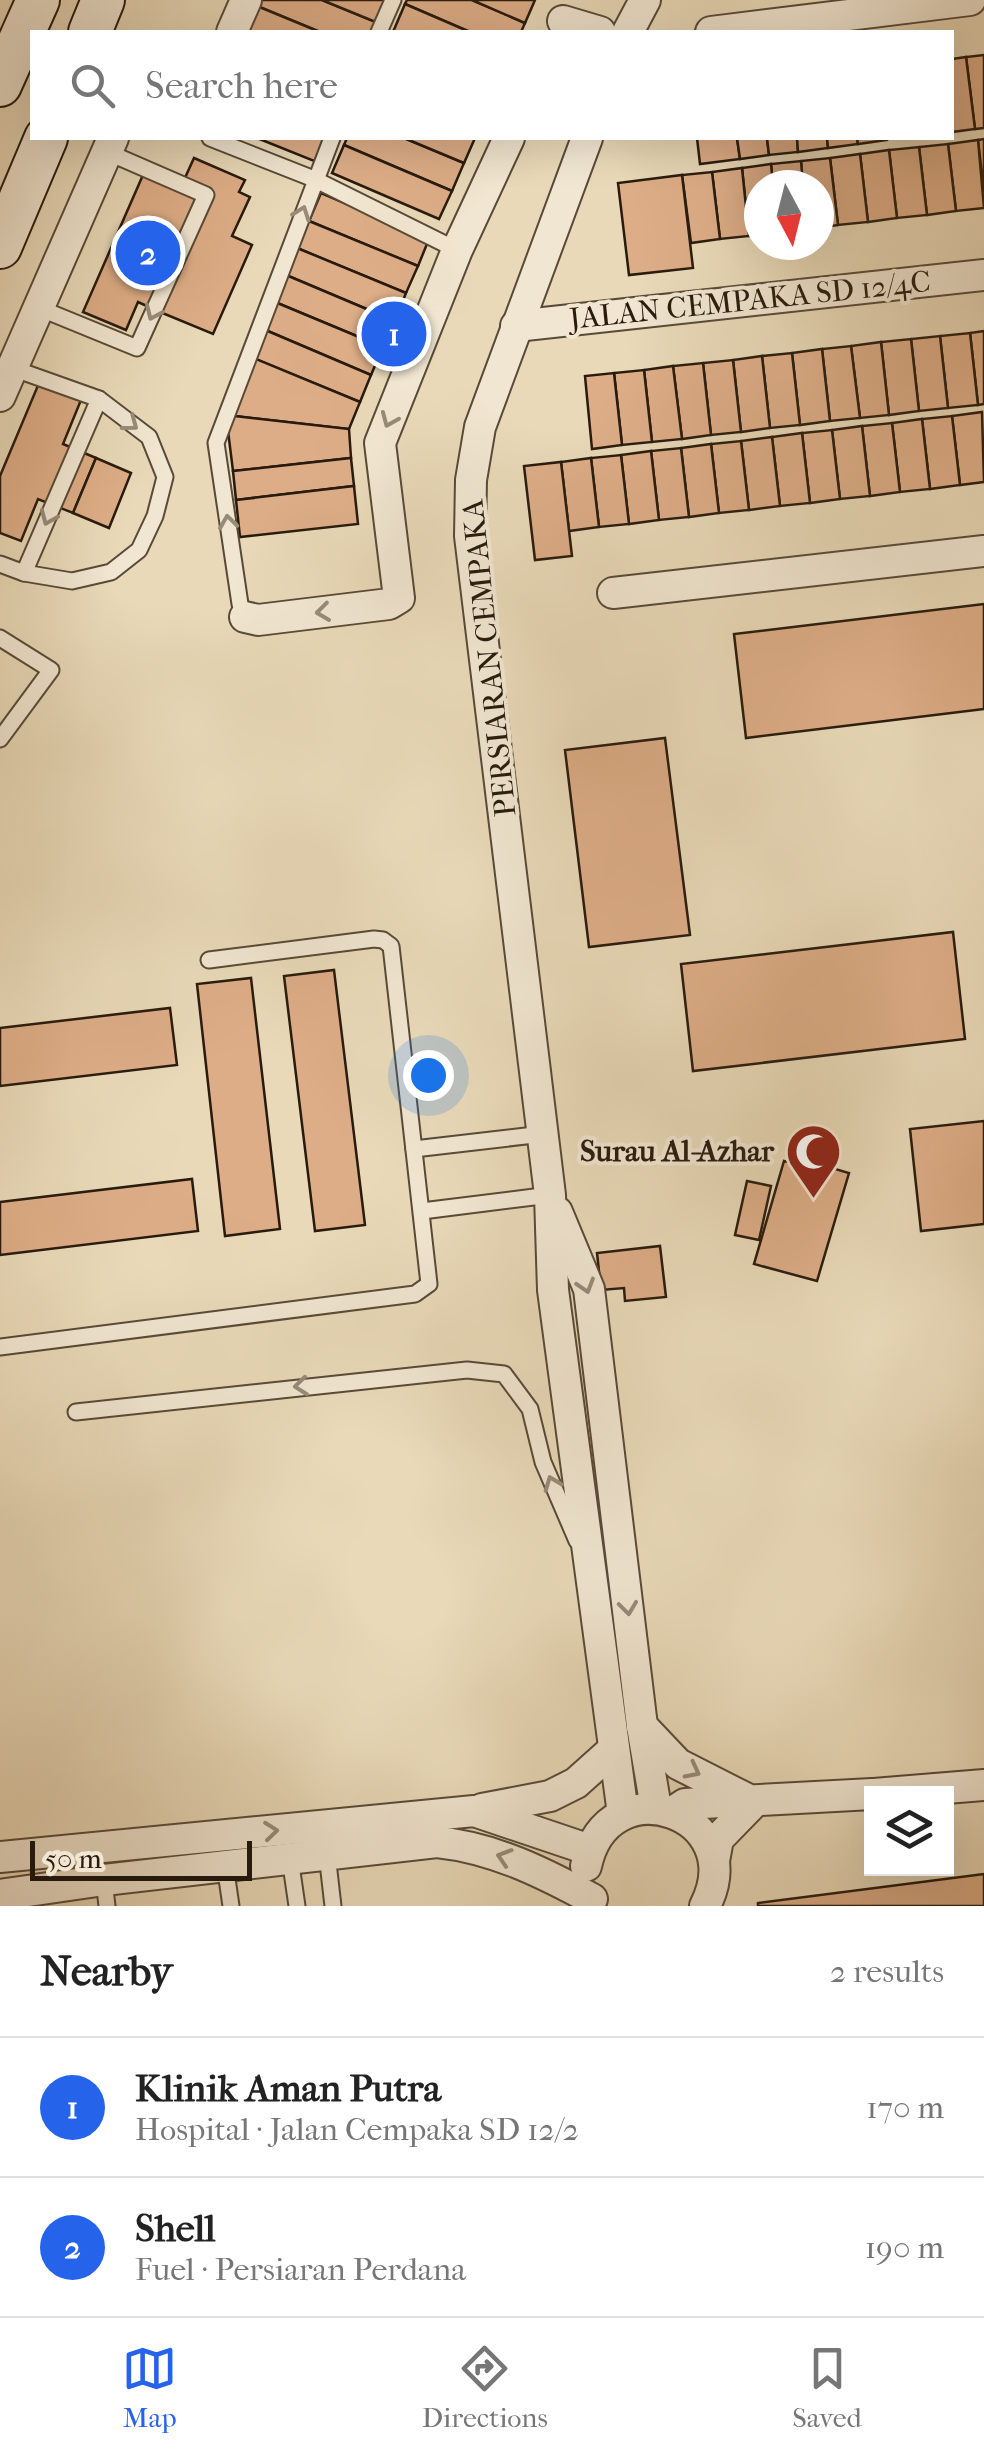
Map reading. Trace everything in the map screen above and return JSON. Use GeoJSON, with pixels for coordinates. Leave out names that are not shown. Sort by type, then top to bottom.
{"type":"FeatureCollection","features":[{"type":"Feature","properties":{"kind":"main road"},"geometry":{"type":"LineString","coordinates":[[0,85],[38,0]]}},
{"type":"Feature","properties":{"kind":"main road"},"geometry":{"type":"LineString","coordinates":[[91,30],[104,0]]}},
{"type":"Feature","properties":{"kind":"main road"},"geometry":{"type":"LineString","coordinates":[[0,247],[45,140]]}},
{"type":"Feature","properties":{"kind":"street"},"geometry":{"type":"LineString","coordinates":[[233,30],[246,0]]}},
{"type":"Feature","properties":{"kind":"street"},"geometry":{"type":"LineString","coordinates":[[629,30],[645,0]]}},
{"type":"Feature","properties":{"kind":"street"},"geometry":{"type":"LineString","coordinates":[[728,30],[970,0]]}},
{"type":"Feature","properties":{"kind":"street"},"geometry":{"type":"LineString","coordinates":[[565,18],[595,30]]}},
{"type":"Feature","properties":{"kind":"street"},"geometry":{"type":"LineString","coordinates":[[245,617],[258,620],[370,607],[399,598],[380,443],[457,250],[508,140]]}},
{"type":"Feature","properties":{"kind":"street","name":"PERSIARAN CEMPAKA"},"geometry":{"type":"LineString","coordinates":[[550,1195],[470,536],[472,480],[480,426],[586,140]]}},
{"type":"Feature","properties":{"kind":"street"},"geometry":{"type":"LineString","coordinates":[[6,382],[110,144]]}},
{"type":"Feature","properties":{"kind":"street","name":"JALAN CEMPAKA SD 12/4C"},"geometry":{"type":"LineString","coordinates":[[516,326],[984,274]]}},
{"type":"Feature","properties":{"kind":"street"},"geometry":{"type":"LineString","coordinates":[[613,593],[984,551]]}},
{"type":"Feature","properties":{"kind":"street"},"geometry":{"type":"LineString","coordinates":[[550,1195],[553,1290],[623,1814]]}},
{"type":"Feature","properties":{"kind":"street"},"geometry":{"type":"LineString","coordinates":[[550,1195],[589,1289],[642,1726],[665,1810],[700,1831],[714,1861]]}},
{"type":"Feature","properties":{"kind":"street"},"geometry":{"type":"LineString","coordinates":[[642,1726],[678,1764],[753,1802]]}},
{"type":"Feature","properties":{"kind":"street"},"geometry":{"type":"LineString","coordinates":[[0,1857],[474,1810],[550,1796],[576,1782],[614,1748]]}},
{"type":"Feature","properties":{"kind":"street"},"geometry":{"type":"LineString","coordinates":[[954,1787],[984,1785]]}},
{"type":"Feature","properties":{"kind":"street"},"geometry":{"type":"LineString","coordinates":[[594,1903],[587,1883],[590,1850],[598,1835],[623,1814],[729,1800],[864,1795]]}},
{"type":"Feature","properties":{"kind":"street"},"geometry":{"type":"LineString","coordinates":[[705,1906],[715,1878],[718,1839],[753,1802]]}},
{"type":"Feature","properties":{"kind":"street"},"geometry":{"type":"LineString","coordinates":[[474,1810],[590,1850]]}},
{"type":"Feature","properties":{"kind":"street"},"geometry":{"type":"LineString","coordinates":[[0,1892],[41,1899],[106,1893],[224,1866],[437,1842],[464,1844],[515,1860],[594,1903]]}},
{"type":"Feature","properties":{"kind":"lane"},"geometry":{"type":"LineString","coordinates":[[379,30],[393,0]]}},
{"type":"Feature","properties":{"kind":"lane"},"geometry":{"type":"LineString","coordinates":[[215,140],[314,179],[457,250]]}},
{"type":"Feature","properties":{"kind":"lane"},"geometry":{"type":"LineString","coordinates":[[245,617],[216,444],[331,140]]}},
{"type":"Feature","properties":{"kind":"lane"},"geometry":{"type":"LineString","coordinates":[[39,308],[137,348],[206,195],[110,144]]}},
{"type":"Feature","properties":{"kind":"lane"},"geometry":{"type":"LineString","coordinates":[[0,564],[24,573],[72,581],[111,572],[139,550],[155,516],[165,477],[149,437],[99,399],[6,382]]}},
{"type":"Feature","properties":{"kind":"lane"},"geometry":{"type":"LineString","coordinates":[[24,573],[99,399]]}},
{"type":"Feature","properties":{"kind":"lane"},"geometry":{"type":"LineString","coordinates":[[0,638],[51,670],[0,739]]}},
{"type":"Feature","properties":{"kind":"lane"},"geometry":{"type":"LineString","coordinates":[[0,1347],[424,1291],[430,1275],[391,946],[374,939],[209,960]]}},
{"type":"Feature","properties":{"kind":"lane"},"geometry":{"type":"LineString","coordinates":[[414,1149],[542,1134]]}},
{"type":"Feature","properties":{"kind":"lane"},"geometry":{"type":"LineString","coordinates":[[422,1211],[550,1195]]}},
{"type":"Feature","properties":{"kind":"lane"},"geometry":{"type":"LineString","coordinates":[[76,1412],[467,1370],[504,1374],[530,1409],[544,1462],[590,1572]]}},
{"type":"Feature","properties":{"kind":"lane"},"geometry":{"type":"LineString","coordinates":[[327,1854],[334,1906]]}},
{"type":"Feature","properties":{"kind":"lane"},"geometry":{"type":"LineString","coordinates":[[290,1858],[297,1906]]}},
{"type":"Feature","properties":{"kind":"lane"},"geometry":{"type":"LineString","coordinates":[[224,1866],[231,1906]]}},
{"type":"Feature","properties":{"kind":"building"},"geometry":{"type":"Polygon","coordinates":[[[260,0],[322,0],[378,23],[375,30],[315,30],[257,6],[260,0]]]}},
{"type":"Feature","properties":{"kind":"building"},"geometry":{"type":"Polygon","coordinates":[[[322,0],[388,0],[378,23],[322,0]]]}},
{"type":"Feature","properties":{"kind":"building"},"geometry":{"type":"Polygon","coordinates":[[[407,0],[472,0],[525,23],[522,30],[465,30],[405,4],[407,0]]]}},
{"type":"Feature","properties":{"kind":"building"},"geometry":{"type":"Polygon","coordinates":[[[472,0],[535,0],[525,23],[472,0]]]}},
{"type":"Feature","properties":{"kind":"building"},"geometry":{"type":"Polygon","coordinates":[[[405,4],[465,30],[394,30],[405,4]]]}},
{"type":"Feature","properties":{"kind":"building"},"geometry":{"type":"Polygon","coordinates":[[[257,6],[315,30],[247,30],[257,6]]]}},
{"type":"Feature","properties":{"kind":"building"},"geometry":{"type":"Polygon","coordinates":[[[984,55],[984,128],[975,129],[966,57],[984,55]]]}},
{"type":"Feature","properties":{"kind":"building"},"geometry":{"type":"Polygon","coordinates":[[[966,57],[975,129],[954,132],[954,59],[966,57]]]}},
{"type":"Feature","properties":{"kind":"building"},"geometry":{"type":"Polygon","coordinates":[[[984,139],[984,192],[978,140],[984,139]]]}},
{"type":"Feature","properties":{"kind":"building"},"geometry":{"type":"Polygon","coordinates":[[[262,140],[329,140],[319,163],[262,140]]]}},
{"type":"Feature","properties":{"kind":"building"},"geometry":{"type":"Polygon","coordinates":[[[346,140],[409,140],[464,163],[452,191],[344,145],[346,140]]]}},
{"type":"Feature","properties":{"kind":"building"},"geometry":{"type":"Polygon","coordinates":[[[409,140],[474,140],[464,163],[409,140]]]}},
{"type":"Feature","properties":{"kind":"building"},"geometry":{"type":"Polygon","coordinates":[[[697,140],[737,140],[740,159],[700,164],[697,140]]]}},
{"type":"Feature","properties":{"kind":"building"},"geometry":{"type":"Polygon","coordinates":[[[737,140],[767,140],[769,155],[740,159],[737,140]]]}},
{"type":"Feature","properties":{"kind":"building"},"geometry":{"type":"Polygon","coordinates":[[[767,140],[797,140],[798,152],[769,155],[767,140]]]}},
{"type":"Feature","properties":{"kind":"building"},"geometry":{"type":"Polygon","coordinates":[[[797,140],[827,140],[828,148],[798,152],[797,140]]]}},
{"type":"Feature","properties":{"kind":"building"},"geometry":{"type":"Polygon","coordinates":[[[827,140],[857,140],[858,144],[828,148],[827,140]]]}},
{"type":"Feature","properties":{"kind":"building"},"geometry":{"type":"Polygon","coordinates":[[[978,140],[984,208],[956,211],[948,144],[978,140]]]}},
{"type":"Feature","properties":{"kind":"building"},"geometry":{"type":"Polygon","coordinates":[[[948,144],[956,211],[927,215],[919,147],[948,144]]]}},
{"type":"Feature","properties":{"kind":"building"},"geometry":{"type":"Polygon","coordinates":[[[344,145],[452,191],[439,219],[332,173],[344,145]]]}},
{"type":"Feature","properties":{"kind":"building"},"geometry":{"type":"Polygon","coordinates":[[[919,147],[927,215],[897,218],[889,150],[919,147]]]}},
{"type":"Feature","properties":{"kind":"building"},"geometry":{"type":"Polygon","coordinates":[[[889,150],[897,218],[868,222],[860,154],[889,150]]]}},
{"type":"Feature","properties":{"kind":"building"},"geometry":{"type":"Polygon","coordinates":[[[860,154],[868,222],[838,225],[830,158],[860,154]]]}},
{"type":"Feature","properties":{"kind":"building"},"geometry":{"type":"Polygon","coordinates":[[[194,158],[245,180],[239,192],[250,197],[232,236],[252,245],[213,334],[160,312],[208,203],[179,191],[194,158]]]}},
{"type":"Feature","properties":{"kind":"building"},"geometry":{"type":"Polygon","coordinates":[[[830,158],[831,170],[802,170],[801,161],[830,158]]]}},
{"type":"Feature","properties":{"kind":"building"},"geometry":{"type":"Polygon","coordinates":[[[801,161],[802,170],[772,170],[771,164],[801,161]]]}},
{"type":"Feature","properties":{"kind":"building"},"geometry":{"type":"Polygon","coordinates":[[[771,164],[772,170],[744,170],[744,187],[742,168],[771,164]]]}},
{"type":"Feature","properties":{"kind":"building"},"geometry":{"type":"Polygon","coordinates":[[[742,168],[744,237],[720,239],[712,172],[742,168]]]}},
{"type":"Feature","properties":{"kind":"building"},"geometry":{"type":"Polygon","coordinates":[[[712,172],[720,239],[691,243],[682,175],[712,172]]]}},
{"type":"Feature","properties":{"kind":"building"},"geometry":{"type":"Polygon","coordinates":[[[143,175],[208,203],[160,312],[138,302],[126,330],[83,312],[143,175]]]}},
{"type":"Feature","properties":{"kind":"building"},"geometry":{"type":"Polygon","coordinates":[[[682,175],[693,268],[629,275],[618,183],[682,175]]]}},
{"type":"Feature","properties":{"kind":"building"},"geometry":{"type":"Polygon","coordinates":[[[834,192],[838,225],[834,226],[834,192]]]}},
{"type":"Feature","properties":{"kind":"building"},"geometry":{"type":"Polygon","coordinates":[[[321,193],[429,239],[418,266],[309,221],[321,193]]]}},
{"type":"Feature","properties":{"kind":"building"},"geometry":{"type":"Polygon","coordinates":[[[309,221],[418,266],[406,293],[297,248],[309,221]]]}},
{"type":"Feature","properties":{"kind":"building"},"geometry":{"type":"Polygon","coordinates":[[[297,248],[406,293],[395,321],[286,275],[297,248]]]}},
{"type":"Feature","properties":{"kind":"building"},"geometry":{"type":"Polygon","coordinates":[[[286,275],[395,321],[383,347],[275,302],[286,275]]]}},
{"type":"Feature","properties":{"kind":"building"},"geometry":{"type":"Polygon","coordinates":[[[275,302],[383,347],[371,375],[263,329],[275,302]]]}},
{"type":"Feature","properties":{"kind":"building"},"geometry":{"type":"Polygon","coordinates":[[[263,329],[371,375],[360,402],[251,357],[263,329]]]}},
{"type":"Feature","properties":{"kind":"building"},"geometry":{"type":"Polygon","coordinates":[[[984,331],[984,404],[978,405],[970,333],[984,331]]]}},
{"type":"Feature","properties":{"kind":"building"},"geometry":{"type":"Polygon","coordinates":[[[970,333],[978,405],[948,408],[940,336],[970,333]]]}},
{"type":"Feature","properties":{"kind":"building"},"geometry":{"type":"Polygon","coordinates":[[[940,336],[948,408],[919,411],[911,339],[940,336]]]}},
{"type":"Feature","properties":{"kind":"building"},"geometry":{"type":"Polygon","coordinates":[[[911,339],[919,411],[889,415],[881,342],[911,339]]]}},
{"type":"Feature","properties":{"kind":"building"},"geometry":{"type":"Polygon","coordinates":[[[881,342],[889,415],[860,418],[851,346],[881,342]]]}},
{"type":"Feature","properties":{"kind":"building"},"geometry":{"type":"Polygon","coordinates":[[[851,346],[860,418],[830,421],[822,349],[851,346]]]}},
{"type":"Feature","properties":{"kind":"building"},"geometry":{"type":"Polygon","coordinates":[[[822,349],[830,421],[800,425],[792,353],[822,349]]]}},
{"type":"Feature","properties":{"kind":"building"},"geometry":{"type":"Polygon","coordinates":[[[792,353],[800,425],[770,428],[762,356],[792,353]]]}},
{"type":"Feature","properties":{"kind":"building"},"geometry":{"type":"Polygon","coordinates":[[[762,356],[770,428],[741,432],[733,360],[762,356]]]}},
{"type":"Feature","properties":{"kind":"building"},"geometry":{"type":"Polygon","coordinates":[[[251,357],[360,402],[349,429],[226,415],[251,357]]]}},
{"type":"Feature","properties":{"kind":"building"},"geometry":{"type":"Polygon","coordinates":[[[733,360],[741,432],[711,435],[703,363],[733,360]]]}},
{"type":"Feature","properties":{"kind":"building"},"geometry":{"type":"Polygon","coordinates":[[[703,363],[711,435],[682,439],[673,366],[703,363]]]}},
{"type":"Feature","properties":{"kind":"building"},"geometry":{"type":"Polygon","coordinates":[[[673,366],[682,439],[652,442],[644,370],[673,366]]]}},
{"type":"Feature","properties":{"kind":"building"},"geometry":{"type":"Polygon","coordinates":[[[644,370],[652,442],[622,445],[614,373],[644,370]]]}},
{"type":"Feature","properties":{"kind":"building"},"geometry":{"type":"Polygon","coordinates":[[[614,373],[622,445],[592,449],[585,376],[614,373]]]}},
{"type":"Feature","properties":{"kind":"building"},"geometry":{"type":"Polygon","coordinates":[[[39,383],[81,400],[63,444],[96,458],[73,513],[38,499],[21,541],[0,533],[0,476],[39,383]]]}},
{"type":"Feature","properties":{"kind":"building"},"geometry":{"type":"Polygon","coordinates":[[[982,412],[984,482],[960,485],[952,416],[982,412]]]}},
{"type":"Feature","properties":{"kind":"building"},"geometry":{"type":"Polygon","coordinates":[[[226,415],[349,429],[351,458],[233,471],[226,415]]]}},
{"type":"Feature","properties":{"kind":"building"},"geometry":{"type":"Polygon","coordinates":[[[952,416],[960,485],[930,489],[922,419],[952,416]]]}},
{"type":"Feature","properties":{"kind":"building"},"geometry":{"type":"Polygon","coordinates":[[[922,419],[930,489],[900,492],[892,423],[922,419]]]}},
{"type":"Feature","properties":{"kind":"building"},"geometry":{"type":"Polygon","coordinates":[[[892,423],[900,492],[870,496],[862,426],[892,423]]]}},
{"type":"Feature","properties":{"kind":"building"},"geometry":{"type":"Polygon","coordinates":[[[862,426],[870,496],[840,499],[832,430],[862,426]]]}},
{"type":"Feature","properties":{"kind":"building"},"geometry":{"type":"Polygon","coordinates":[[[832,430],[840,499],[810,503],[802,433],[832,430]]]}},
{"type":"Feature","properties":{"kind":"building"},"geometry":{"type":"Polygon","coordinates":[[[802,433],[810,503],[780,506],[772,437],[802,433]]]}},
{"type":"Feature","properties":{"kind":"building"},"geometry":{"type":"Polygon","coordinates":[[[772,437],[780,506],[749,510],[741,441],[772,437]]]}},
{"type":"Feature","properties":{"kind":"building"},"geometry":{"type":"Polygon","coordinates":[[[741,441],[749,510],[719,513],[711,444],[741,441]]]}},
{"type":"Feature","properties":{"kind":"building"},"geometry":{"type":"Polygon","coordinates":[[[711,444],[719,513],[689,517],[681,448],[711,444]]]}},
{"type":"Feature","properties":{"kind":"building"},"geometry":{"type":"Polygon","coordinates":[[[681,448],[689,517],[659,520],[651,451],[681,448]]]}},
{"type":"Feature","properties":{"kind":"building"},"geometry":{"type":"Polygon","coordinates":[[[651,451],[659,520],[629,524],[621,455],[651,451]]]}},
{"type":"Feature","properties":{"kind":"building"},"geometry":{"type":"Polygon","coordinates":[[[621,455],[629,524],[599,527],[591,458],[621,455]]]}},
{"type":"Feature","properties":{"kind":"building"},"geometry":{"type":"Polygon","coordinates":[[[96,458],[131,473],[109,528],[73,513],[96,458]]]}},
{"type":"Feature","properties":{"kind":"building"},"geometry":{"type":"Polygon","coordinates":[[[351,458],[354,486],[236,500],[233,471],[351,458]]]}},
{"type":"Feature","properties":{"kind":"building"},"geometry":{"type":"Polygon","coordinates":[[[591,458],[599,527],[569,531],[561,462],[591,458]]]}},
{"type":"Feature","properties":{"kind":"building"},"geometry":{"type":"Polygon","coordinates":[[[561,462],[572,556],[535,560],[524,466],[561,462]]]}},
{"type":"Feature","properties":{"kind":"building"},"geometry":{"type":"Polygon","coordinates":[[[354,486],[358,524],[240,537],[236,500],[354,486]]]}},
{"type":"Feature","properties":{"kind":"building"},"geometry":{"type":"Polygon","coordinates":[[[984,604],[984,709],[746,738],[734,634],[984,604]]]}},
{"type":"Feature","properties":{"kind":"building"},"geometry":{"type":"Polygon","coordinates":[[[665,738],[690,935],[589,947],[565,750],[665,738]]]}},
{"type":"Feature","properties":{"kind":"building"},"geometry":{"type":"Polygon","coordinates":[[[953,932],[965,1039],[693,1071],[681,964],[953,932]]]}},
{"type":"Feature","properties":{"kind":"building"},"geometry":{"type":"Polygon","coordinates":[[[334,970],[365,1225],[315,1231],[284,976],[334,970]]]}},
{"type":"Feature","properties":{"kind":"building"},"geometry":{"type":"Polygon","coordinates":[[[251,978],[280,1229],[225,1236],[197,984],[251,978]]]}},
{"type":"Feature","properties":{"kind":"building"},"geometry":{"type":"Polygon","coordinates":[[[170,1008],[177,1065],[0,1086],[0,1028],[170,1008]]]}},
{"type":"Feature","properties":{"kind":"building"},"geometry":{"type":"Polygon","coordinates":[[[984,1121],[984,1224],[921,1231],[910,1129],[984,1121]]]}},
{"type":"Feature","properties":{"kind":"building"},"geometry":{"type":"Polygon","coordinates":[[[798,1158],[849,1173],[817,1281],[754,1264],[784,1161],[796,1164],[798,1158]]]}},
{"type":"Feature","properties":{"kind":"building"},"geometry":{"type":"Polygon","coordinates":[[[192,1179],[198,1231],[0,1255],[0,1202],[192,1179]]]}},
{"type":"Feature","properties":{"kind":"building"},"geometry":{"type":"Polygon","coordinates":[[[747,1181],[771,1186],[759,1240],[735,1235],[747,1181]]]}},
{"type":"Feature","properties":{"kind":"building"},"geometry":{"type":"Polygon","coordinates":[[[660,1246],[666,1297],[625,1301],[624,1288],[601,1290],[597,1253],[660,1246]]]}},
{"type":"Feature","properties":{"kind":"building"},"geometry":{"type":"Polygon","coordinates":[[[984,1874],[984,1906],[758,1906],[758,1903],[984,1874]]]}},
{"type":"Feature","properties":{"kind":"place","name":"Shell"},"geometry":{"type":"Point","coordinates":[148,253]}},
{"type":"Feature","properties":{"kind":"place","name":"Klinik Aman Putra"},"geometry":{"type":"Point","coordinates":[394,334]}},
{"type":"Feature","properties":{"kind":"place","name":"Surau Al-Azhar"},"geometry":{"type":"Point","coordinates":[813,1200]}}]}
